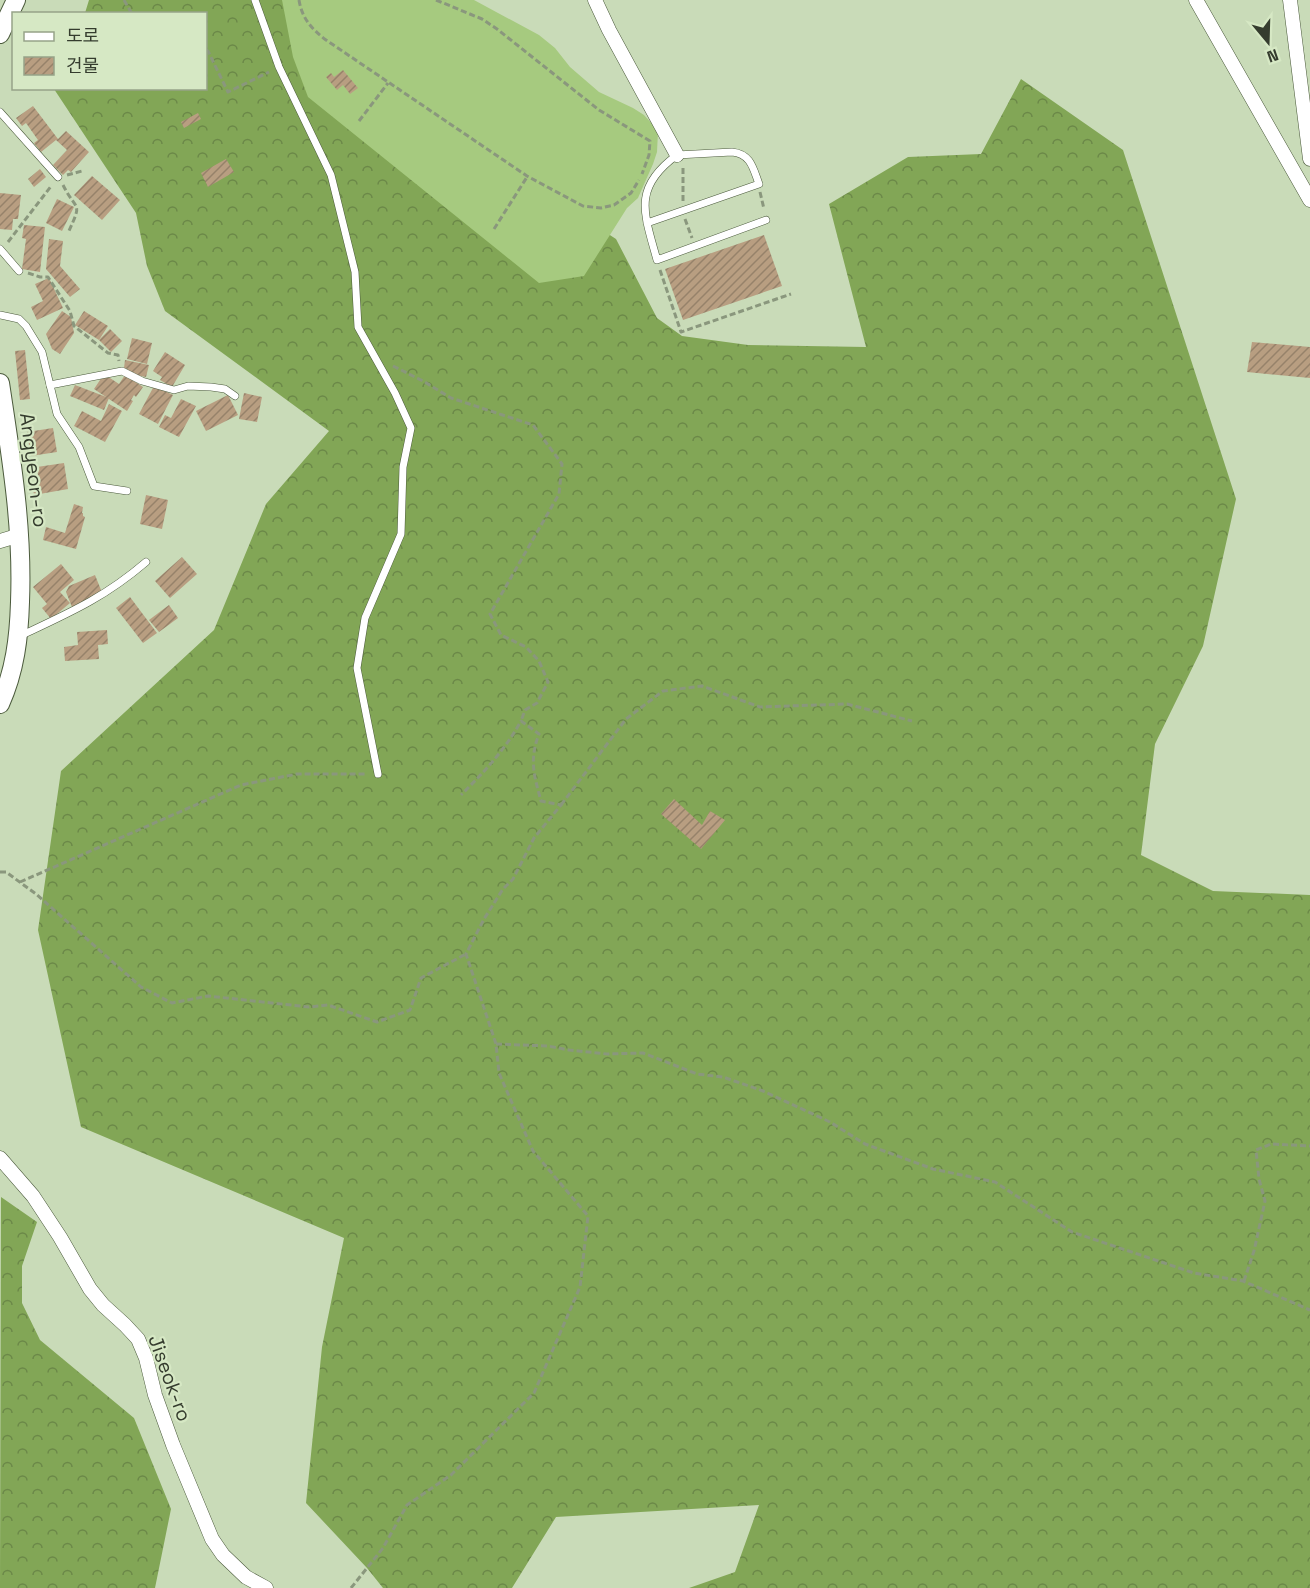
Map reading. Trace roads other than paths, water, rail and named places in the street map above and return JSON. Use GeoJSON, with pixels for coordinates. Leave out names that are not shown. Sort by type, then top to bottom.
{"type":"FeatureCollection","features":[{"type":"Feature","properties":{"kind":"street"},"geometry":{"type":"LineString","coordinates":[[595,0],[614,40],[677,155]]}},
{"type":"Feature","properties":{"kind":"street"},"geometry":{"type":"LineString","coordinates":[[1196,0],[1310,201]]}},
{"type":"Feature","properties":{"kind":"street"},"geometry":{"type":"LineString","coordinates":[[1290,0],[1310,159]]}},
{"type":"Feature","properties":{"kind":"street"},"geometry":{"type":"LineString","coordinates":[[0,34],[9,5]]}},
{"type":"Feature","properties":{"kind":"street","name":"Angyeon-ro"},"geometry":{"type":"LineString","coordinates":[[0,383],[16,487],[21,586],[13,670],[0,704]]}},
{"type":"Feature","properties":{"kind":"street"},"geometry":{"type":"LineString","coordinates":[[0,541],[20,535]]}},
{"type":"Feature","properties":{"kind":"street","name":"Jiseok-ro"},"geometry":{"type":"LineString","coordinates":[[0,1158],[33,1196],[90,1289],[138,1339],[173,1445],[212,1539],[223,1555],[246,1577],[266,1588]]}},
{"type":"Feature","properties":{"kind":"lane"},"geometry":{"type":"LineString","coordinates":[[255,0],[279,67],[331,175],[355,272],[358,327],[411,428],[404,467],[401,534],[364,618],[357,668],[378,774]]}},
{"type":"Feature","properties":{"kind":"lane"},"geometry":{"type":"LineString","coordinates":[[0,112],[58,177]]}},
{"type":"Feature","properties":{"kind":"lane"},"geometry":{"type":"LineString","coordinates":[[647,223],[759,184],[751,163],[740,153],[677,155],[661,169],[648,188],[644,206],[647,223],[657,260],[766,220]]}},
{"type":"Feature","properties":{"kind":"lane"},"geometry":{"type":"LineString","coordinates":[[1,249],[19,271]]}},
{"type":"Feature","properties":{"kind":"lane","name":"Angyeon-ro"},"geometry":{"type":"LineString","coordinates":[[0,315],[14,317],[26,326],[42,352],[57,414],[79,447],[93,486],[127,491]]}},
{"type":"Feature","properties":{"kind":"lane","name":"Angyeon-ro"},"geometry":{"type":"LineString","coordinates":[[50,386],[122,371],[142,381],[174,390],[188,386],[211,387],[225,389],[235,396]]}},
{"type":"Feature","properties":{"kind":"lane"},"geometry":{"type":"LineString","coordinates":[[18,636],[95,600],[124,581],[146,562]]}}]}
